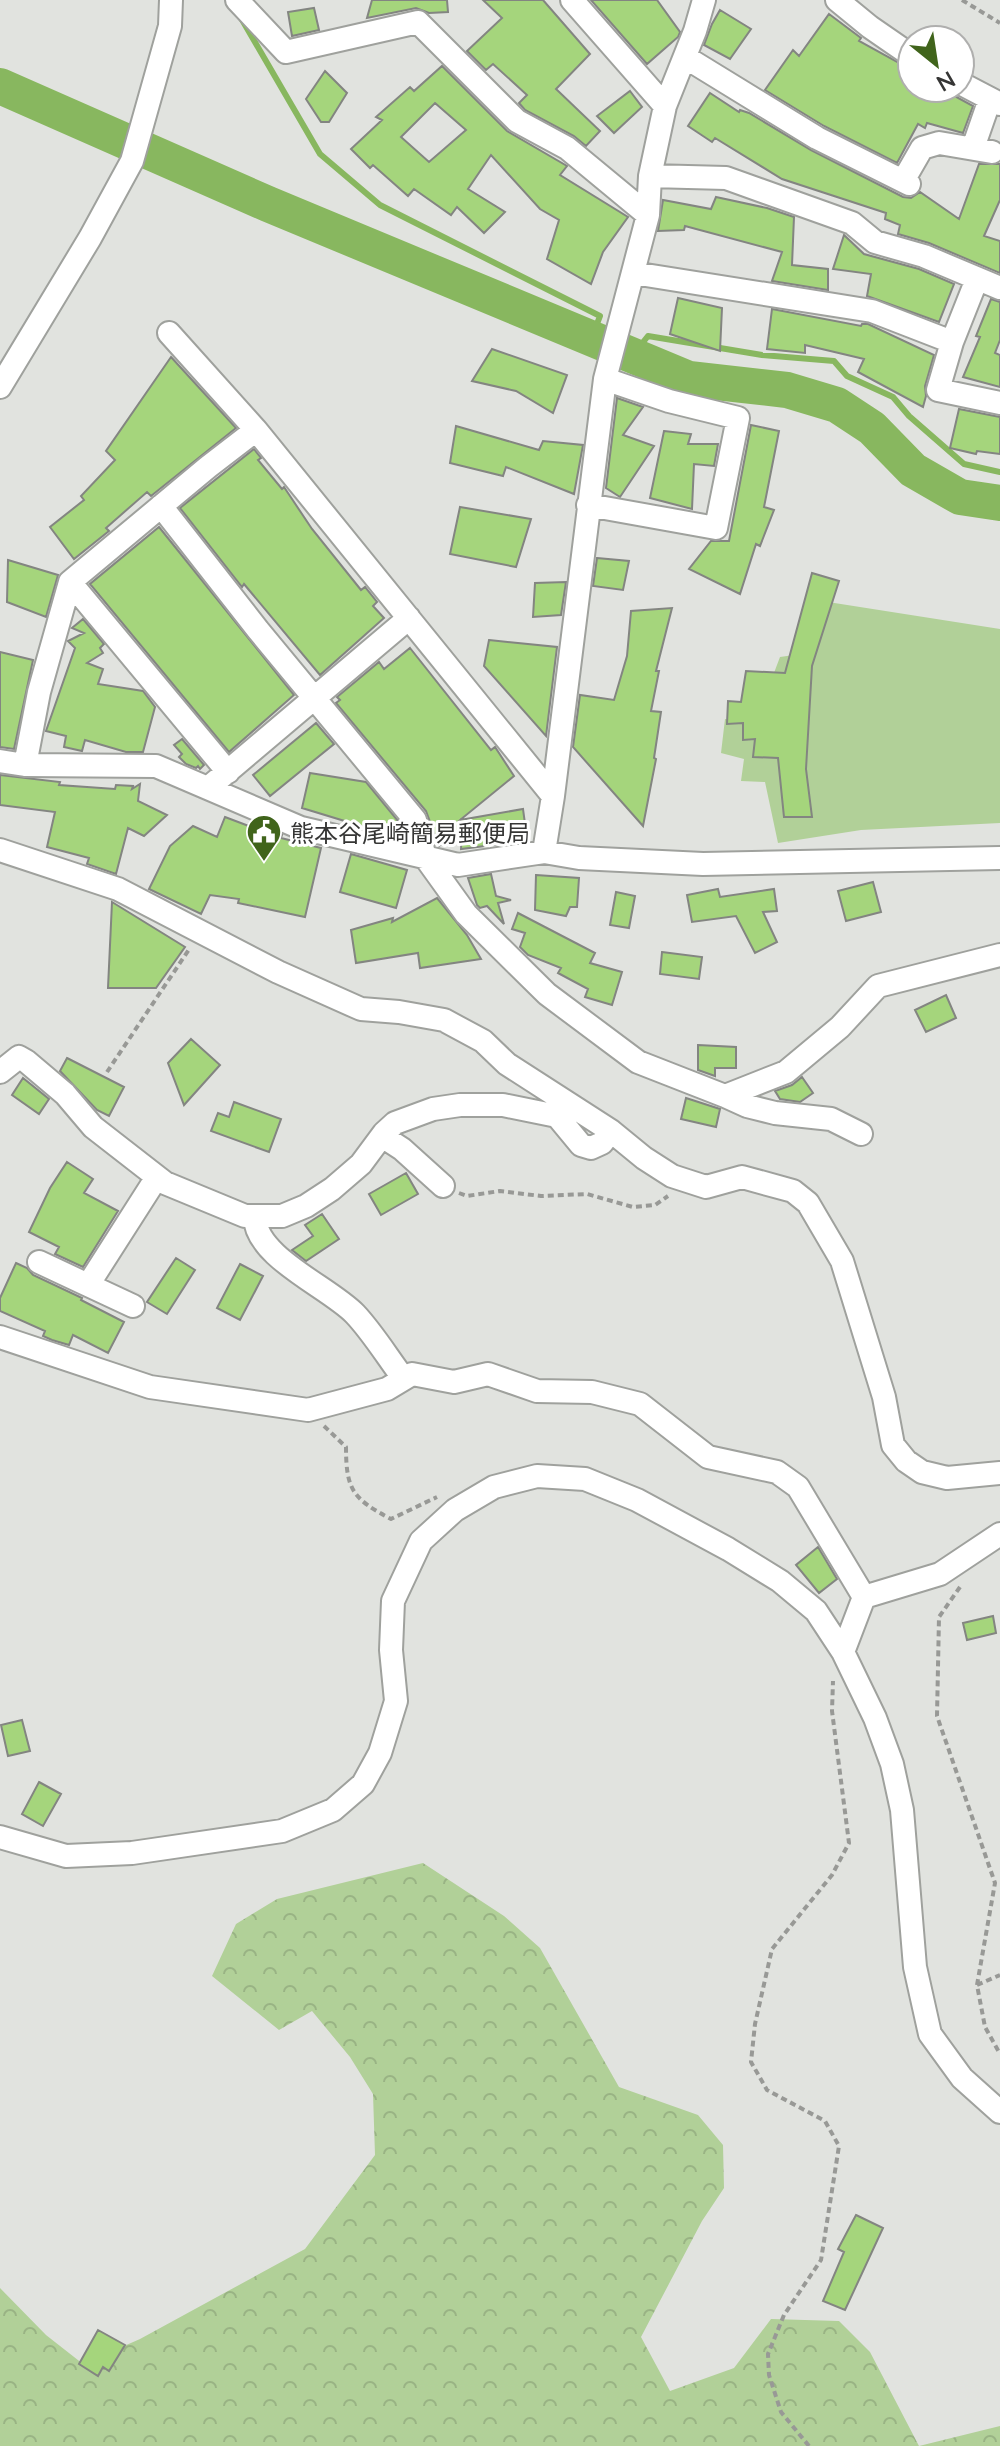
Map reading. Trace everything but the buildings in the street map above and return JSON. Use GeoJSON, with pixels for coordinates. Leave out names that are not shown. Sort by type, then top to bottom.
{"type":"FeatureCollection","features":[{"type":"Feature","properties":{"kind":"street"},"geometry":{"type":"LineString","coordinates":[[0,387],[90,238],[132,161],[170,26],[171,0]]}},
{"type":"Feature","properties":{"kind":"street"},"geometry":{"type":"LineString","coordinates":[[237,0],[286,52],[418,22],[517,121],[567,148],[648,215]]}},
{"type":"Feature","properties":{"kind":"street"},"geometry":{"type":"LineString","coordinates":[[572,0],[665,106]]}},
{"type":"Feature","properties":{"kind":"street"},"geometry":{"type":"LineString","coordinates":[[544,852],[606,377],[619,317],[648,215],[650,176],[665,106],[704,0]]}},
{"type":"Feature","properties":{"kind":"street"},"geometry":{"type":"LineString","coordinates":[[837,0],[896,45]]}},
{"type":"Feature","properties":{"kind":"street"},"geometry":{"type":"LineString","coordinates":[[685,57],[817,138],[906,183],[922,148],[939,143],[982,150],[995,102],[976,92]]}},
{"type":"Feature","properties":{"kind":"street"},"geometry":{"type":"LineString","coordinates":[[650,176],[726,178],[852,223],[875,242],[924,256],[1000,288]]}},
{"type":"Feature","properties":{"kind":"street"},"geometry":{"type":"LineString","coordinates":[[633,273],[872,311],[952,342]]}},
{"type":"Feature","properties":{"kind":"street"},"geometry":{"type":"LineString","coordinates":[[977,279],[952,342],[938,390],[1000,403]]}},
{"type":"Feature","properties":{"kind":"street"},"geometry":{"type":"LineString","coordinates":[[169,333],[256,430],[553,796]]}},
{"type":"Feature","properties":{"kind":"street"},"geometry":{"type":"LineString","coordinates":[[588,505],[716,528],[738,418],[669,401],[606,377]]}},
{"type":"Feature","properties":{"kind":"street"},"geometry":{"type":"LineString","coordinates":[[25,765],[39,692],[70,582],[256,430]]}},
{"type":"Feature","properties":{"kind":"street"},"geometry":{"type":"LineString","coordinates":[[161,506],[415,820],[425,857],[466,914],[547,994],[638,1062],[747,1106],[775,1113],[831,1119],[861,1134]]}},
{"type":"Feature","properties":{"kind":"street"},"geometry":{"type":"LineString","coordinates":[[70,582],[228,772]]}},
{"type":"Feature","properties":{"kind":"street"},"geometry":{"type":"LineString","coordinates":[[208,788],[409,618]]}},
{"type":"Feature","properties":{"kind":"street"},"geometry":{"type":"LineString","coordinates":[[0,761],[25,765],[156,766],[301,828],[458,865],[544,852],[579,858],[703,864],[1000,858]]}},
{"type":"Feature","properties":{"kind":"street"},"geometry":{"type":"LineString","coordinates":[[0,850],[118,889],[278,972],[361,1009],[444,1020],[483,1041],[507,1064],[611,1131],[672,1176],[706,1187],[742,1177],[793,1191],[808,1203],[842,1261],[884,1397],[893,1445],[906,1461],[922,1472],[947,1478],[1000,1473]]}},
{"type":"Feature","properties":{"kind":"street"},"geometry":{"type":"LineString","coordinates":[[725,1096],[786,1072],[840,1027],[878,986],[1000,955]]}},
{"type":"Feature","properties":{"kind":"street"},"geometry":{"type":"LineString","coordinates":[[0,1072],[19,1057],[65,1094],[93,1127],[157,1177],[225,1209],[255,1217],[282,1216],[306,1206],[361,1164],[395,1123],[433,1109],[460,1105],[503,1105],[557,1116],[581,1145],[591,1148],[602,1143],[611,1131]]}},
{"type":"Feature","properties":{"kind":"street"},"geometry":{"type":"LineString","coordinates":[[382,1136],[402,1149],[443,1186]]}},
{"type":"Feature","properties":{"kind":"street"},"geometry":{"type":"LineString","coordinates":[[88,1285],[157,1177]]}},
{"type":"Feature","properties":{"kind":"street"},"geometry":{"type":"LineString","coordinates":[[255,1217],[255,1226],[265,1246],[355,1314],[404,1379]]}},
{"type":"Feature","properties":{"kind":"street"},"geometry":{"type":"LineString","coordinates":[[39,1262],[133,1306]]}},
{"type":"Feature","properties":{"kind":"street"},"geometry":{"type":"LineString","coordinates":[[0,1337],[150,1387],[308,1410],[387,1389],[412,1374],[454,1382],[488,1374],[537,1391],[592,1392],[640,1404],[708,1457],[777,1472],[798,1487],[864,1597]]}},
{"type":"Feature","properties":{"kind":"street"},"geometry":{"type":"LineString","coordinates":[[0,1837],[66,1856],[132,1853],[282,1831],[333,1810],[363,1784],[380,1753],[396,1701],[391,1650],[393,1601],[421,1541],[455,1510],[494,1487],[537,1476],[585,1479],[637,1500],[780,1581],[816,1611],[843,1652],[875,1718],[892,1764],[902,1810],[915,1967],[930,2034],[962,2078],[1000,2112]]}},
{"type":"Feature","properties":{"kind":"street"},"geometry":{"type":"LineString","coordinates":[[864,1597],[940,1574],[1000,1534]]}},
{"type":"Feature","properties":{"kind":"street"},"geometry":{"type":"LineString","coordinates":[[843,1652],[864,1597]]}},
{"type":"Feature","properties":{"kind":"path"},"geometry":{"type":"LineString","coordinates":[[962,0],[1000,23]]}},
{"type":"Feature","properties":{"kind":"path"},"geometry":{"type":"LineString","coordinates":[[107,1072],[200,933]]}},
{"type":"Feature","properties":{"kind":"path"},"geometry":{"type":"LineString","coordinates":[[443,1186],[467,1196],[500,1191],[541,1196],[587,1194],[633,1207],[655,1205],[683,1180]]}},
{"type":"Feature","properties":{"kind":"path"},"geometry":{"type":"LineString","coordinates":[[308,1410],[346,1447],[346,1478],[366,1505],[391,1519],[444,1494],[468,1503]]}},
{"type":"Feature","properties":{"kind":"path"},"geometry":{"type":"LineString","coordinates":[[964,1581],[939,1617],[937,1716],[995,1883],[977,1985],[985,2027],[1000,2054]]}},
{"type":"Feature","properties":{"kind":"path"},"geometry":{"type":"LineString","coordinates":[[809,2446],[781,2412],[769,2375],[768,2354],[784,2315],[821,2260],[839,2146],[825,2121],[767,2090],[751,2062],[755,2024],[772,1949],[832,1875],[849,1843],[832,1711],[834,1678],[843,1652]]}},
{"type":"Feature","properties":{"kind":"path"},"geometry":{"type":"LineString","coordinates":[[977,1985],[1000,1975]]}},
{"type":"Feature","properties":{"kind":"green space"},"geometry":{"type":"Polygon","coordinates":[[[809,599],[1000,629],[1000,823],[861,830],[778,843],[765,782],[741,781],[744,759],[721,753],[725,719],[741,721],[742,697],[766,694],[780,657],[794,655],[809,599]]]}},
{"type":"Feature","properties":{"kind":"green space"},"geometry":{"type":"Polygon","coordinates":[[[423,1863],[504,1916],[540,1948],[619,2087],[698,2115],[723,2145],[724,2188],[702,2221],[641,2337],[670,2391],[734,2368],[771,2319],[839,2321],[870,2352],[919,2446],[0,2446],[0,2288],[46,2335],[83,2364],[140,2339],[305,2249],[375,2155],[373,2094],[350,2057],[312,2011],[279,2030],[212,1976],[236,1924],[277,1899],[423,1863]]]}},
{"type":"Feature","properties":{"kind":"green space"},"geometry":{"type":"Polygon","coordinates":[[[1000,2426],[1000,2446],[919,2446],[1000,2426]]]}},
{"type":"Feature","properties":{"kind":"waterway"},"geometry":{"type":"LineString","coordinates":[[241,18],[320,154],[380,205],[600,316],[592,337]]}},
{"type":"Feature","properties":{"kind":"waterway"},"geometry":{"type":"LineString","coordinates":[[0,86],[268,204],[689,379],[787,390],[837,405],[872,428],[913,470],[960,497],[1000,503]]}},
{"type":"Feature","properties":{"kind":"waterway"},"geometry":{"type":"LineString","coordinates":[[632,356],[648,336],[762,355],[834,361],[847,376],[893,397],[909,416],[964,464],[1000,472]]}},
{"type":"Feature","properties":{"kind":"place","name":"熊本谷尾崎簡易郵便局"},"geometry":{"type":"Point","coordinates":[264,863]}}]}
